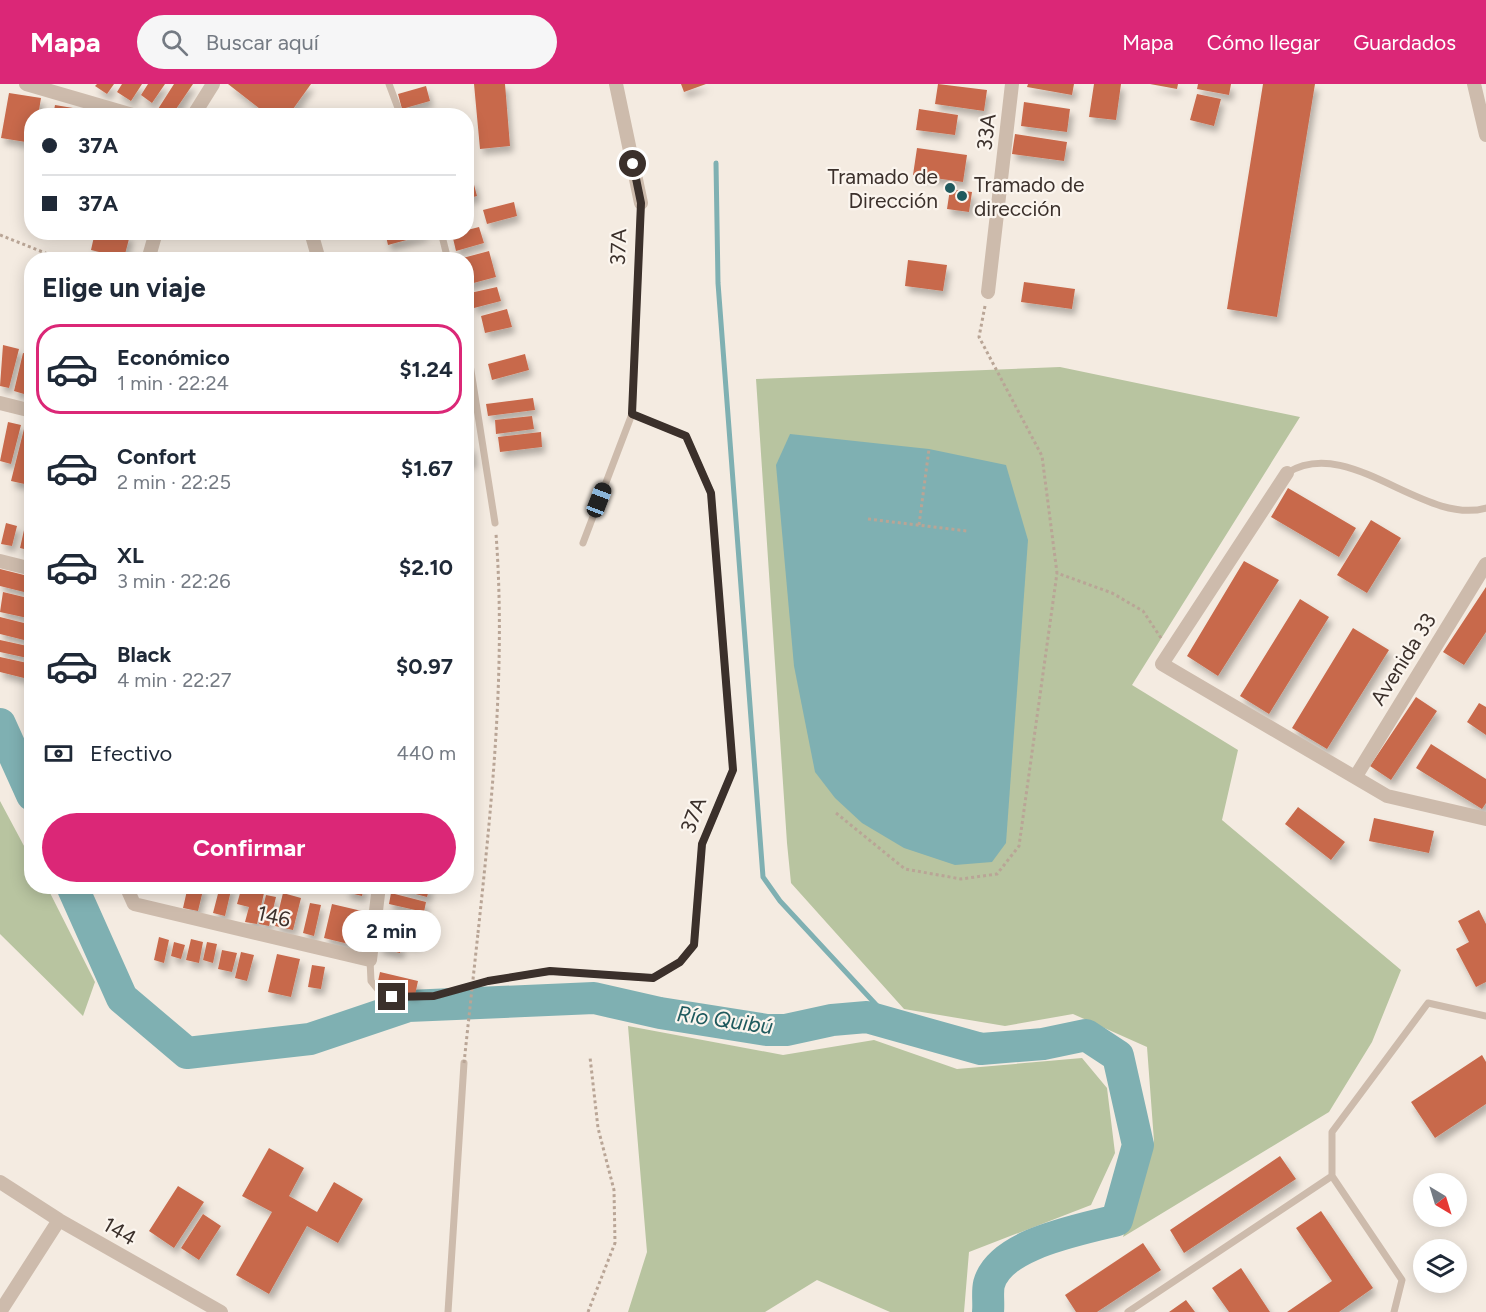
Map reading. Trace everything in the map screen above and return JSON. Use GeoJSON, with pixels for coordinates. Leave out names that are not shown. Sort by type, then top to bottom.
{"type":"FeatureCollection","features":[{"type":"Feature","properties":{"kind":"street"},"geometry":{"type":"LineString","coordinates":[[26,84],[108,108]]}},
{"type":"Feature","properties":{"kind":"street"},"geometry":{"type":"LineString","coordinates":[[198,108],[213,84]]}},
{"type":"Feature","properties":{"kind":"street","name":"37A"},"geometry":{"type":"LineString","coordinates":[[616,84],[641,203]]}},
{"type":"Feature","properties":{"kind":"street","name":"33A"},"geometry":{"type":"LineString","coordinates":[[988,292],[1012,84]]}},
{"type":"Feature","properties":{"kind":"street"},"geometry":{"type":"LineString","coordinates":[[1474,84],[1486,135]]}},
{"type":"Feature","properties":{"kind":"street"},"geometry":{"type":"LineString","coordinates":[[0,403],[24,409]]}},
{"type":"Feature","properties":{"kind":"street"},"geometry":{"type":"LineString","coordinates":[[1287,473],[1162,664],[1387,796],[1486,819]]}},
{"type":"Feature","properties":{"kind":"street"},"geometry":{"type":"LineString","coordinates":[[0,561],[24,567]]}},
{"type":"Feature","properties":{"kind":"street","name":"Avenida 33"},"geometry":{"type":"LineString","coordinates":[[1356,776],[1486,564]]}},
{"type":"Feature","properties":{"kind":"street","name":"146"},"geometry":{"type":"LineString","coordinates":[[130,894],[134,904],[370,960]]}},
{"type":"Feature","properties":{"kind":"street"},"geometry":{"type":"LineString","coordinates":[[370,960],[378,894]]}},
{"type":"Feature","properties":{"kind":"street","name":"144"},"geometry":{"type":"LineString","coordinates":[[0,1182],[59,1220],[214,1310]]}},
{"type":"Feature","properties":{"kind":"street"},"geometry":{"type":"LineString","coordinates":[[0,1312],[59,1220]]}},
{"type":"Feature","properties":{"kind":"lane"},"geometry":{"type":"LineString","coordinates":[[389,84],[398,108]]}},
{"type":"Feature","properties":{"kind":"lane","name":"37A"},"geometry":{"type":"LineString","coordinates":[[583,543],[632,414],[641,203]]}},
{"type":"Feature","properties":{"kind":"lane"},"geometry":{"type":"LineString","coordinates":[[474,390],[495,523]]}},
{"type":"Feature","properties":{"kind":"lane","name":"37A"},"geometry":{"type":"LineString","coordinates":[[370,960],[370,981],[380,992],[392,997],[434,996],[488,981],[550,971],[653,978],[680,962],[694,945],[702,844],[733,770],[711,493],[686,436],[632,414]]}},
{"type":"Feature","properties":{"kind":"lane"},"geometry":{"type":"LineString","coordinates":[[1287,473],[1308,463],[1320,462],[1376,476],[1395,488],[1426,501],[1455,507],[1486,508]]}},
{"type":"Feature","properties":{"kind":"lane"},"geometry":{"type":"LineString","coordinates":[[1394,1312],[1402,1280],[1332,1176],[1332,1132],[1428,1003],[1486,1016]]}},
{"type":"Feature","properties":{"kind":"lane"},"geometry":{"type":"LineString","coordinates":[[448,1312],[464,1063]]}},
{"type":"Feature","properties":{"kind":"lane"},"geometry":{"type":"LineString","coordinates":[[1128,1312],[1332,1176]]}},
{"type":"Feature","properties":{"kind":"path"},"geometry":{"type":"LineString","coordinates":[[0,236],[42,252]]}},
{"type":"Feature","properties":{"kind":"path"},"geometry":{"type":"LineString","coordinates":[[836,813],[905,869],[961,879],[997,874],[1019,846],[1057,573],[1042,456],[979,337],[988,292]]}},
{"type":"Feature","properties":{"kind":"path"},"geometry":{"type":"LineString","coordinates":[[919,525],[929,449]]}},
{"type":"Feature","properties":{"kind":"path"},"geometry":{"type":"LineString","coordinates":[[868,519],[967,531]]}},
{"type":"Feature","properties":{"kind":"path"},"geometry":{"type":"LineString","coordinates":[[464,1063],[491,805],[499,678],[495,523]]}},
{"type":"Feature","properties":{"kind":"path"},"geometry":{"type":"LineString","coordinates":[[1057,573],[1112,593],[1143,611],[1170,651]]}},
{"type":"Feature","properties":{"kind":"path"},"geometry":{"type":"LineString","coordinates":[[588,1312],[615,1243],[614,1190],[598,1128],[590,1057]]}},
{"type":"Feature","properties":{"kind":"green space"},"geometry":{"type":"Polygon","coordinates":[[[1060,367],[1300,417],[1132,685],[1238,750],[1222,820],[1401,970],[1372,1042],[1329,1112],[1123,1237],[1154,1141],[1147,1047],[1073,1014],[1005,1026],[904,1009],[791,883],[787,843],[756,379],[1060,367]]]}},
{"type":"Feature","properties":{"kind":"green space"},"geometry":{"type":"Polygon","coordinates":[[[0,801],[24,846],[24,894],[51,894],[95,982],[83,1016],[0,934],[0,801]]]}},
{"type":"Feature","properties":{"kind":"green space"},"geometry":{"type":"Polygon","coordinates":[[[628,1026],[783,1055],[874,1040],[957,1069],[1082,1058],[1107,1088],[1115,1153],[1091,1205],[969,1252],[964,1312],[890,1312],[817,1280],[765,1312],[628,1312],[647,1252],[628,1026]]]}},
{"type":"Feature","properties":{"kind":"water"},"geometry":{"type":"Polygon","coordinates":[[[790,434],[929,449],[1006,465],[1028,540],[1006,843],[992,862],[955,865],[904,848],[862,823],[835,798],[815,772],[794,666],[776,465],[790,434]]]}},
{"type":"Feature","properties":{"kind":"building"},"geometry":{"type":"Polygon","coordinates":[[[114,84],[107,94],[95,86],[114,84]]]}},
{"type":"Feature","properties":{"kind":"building"},"geometry":{"type":"Polygon","coordinates":[[[122,84],[142,84],[131,101],[117,92],[122,84]]]}},
{"type":"Feature","properties":{"kind":"building"},"geometry":{"type":"Polygon","coordinates":[[[148,84],[165,84],[152,103],[141,95],[148,84]]]}},
{"type":"Feature","properties":{"kind":"building"},"geometry":{"type":"Polygon","coordinates":[[[174,84],[193,84],[177,108],[159,108],[174,84]]]}},
{"type":"Feature","properties":{"kind":"building"},"geometry":{"type":"Polygon","coordinates":[[[228,84],[311,84],[294,108],[259,108],[228,84]]]}},
{"type":"Feature","properties":{"kind":"building"},"geometry":{"type":"Polygon","coordinates":[[[474,84],[505,84],[510,146],[480,149],[474,84]]]}},
{"type":"Feature","properties":{"kind":"building"},"geometry":{"type":"Polygon","coordinates":[[[681,84],[706,84],[684,92],[681,84]]]}},
{"type":"Feature","properties":{"kind":"building"},"geometry":{"type":"Polygon","coordinates":[[[938,84],[987,90],[984,111],[935,104],[938,84]]]}},
{"type":"Feature","properties":{"kind":"building"},"geometry":{"type":"Polygon","coordinates":[[[1028,84],[1074,84],[1072,95],[1027,87],[1028,84]]]}},
{"type":"Feature","properties":{"kind":"building"},"geometry":{"type":"Polygon","coordinates":[[[1094,84],[1121,84],[1116,120],[1089,117],[1094,84]]]}},
{"type":"Feature","properties":{"kind":"building"},"geometry":{"type":"Polygon","coordinates":[[[1150,84],[1178,84],[1177,89],[1150,84]]]}},
{"type":"Feature","properties":{"kind":"building"},"geometry":{"type":"Polygon","coordinates":[[[1198,84],[1231,84],[1229,95],[1197,89],[1198,84]]]}},
{"type":"Feature","properties":{"kind":"building"},"geometry":{"type":"Polygon","coordinates":[[[1263,84],[1315,84],[1277,317],[1227,309],[1263,84]]]}},
{"type":"Feature","properties":{"kind":"building"},"geometry":{"type":"Polygon","coordinates":[[[426,86],[430,101],[402,108],[398,94],[426,86]]]}},
{"type":"Feature","properties":{"kind":"building"},"geometry":{"type":"Polygon","coordinates":[[[9,93],[41,98],[39,108],[24,108],[24,142],[1,138],[9,93]]]}},
{"type":"Feature","properties":{"kind":"building"},"geometry":{"type":"Polygon","coordinates":[[[1197,94],[1221,99],[1214,126],[1190,120],[1197,94]]]}},
{"type":"Feature","properties":{"kind":"building"},"geometry":{"type":"Polygon","coordinates":[[[1024,102],[1070,109],[1067,132],[1021,126],[1024,102]]]}},
{"type":"Feature","properties":{"kind":"building"},"geometry":{"type":"Polygon","coordinates":[[[55,105],[73,108],[54,108],[55,105]]]}},
{"type":"Feature","properties":{"kind":"building"},"geometry":{"type":"Polygon","coordinates":[[[919,109],[958,115],[955,135],[916,130],[919,109]]]}},
{"type":"Feature","properties":{"kind":"building"},"geometry":{"type":"Polygon","coordinates":[[[1015,134],[1067,142],[1064,161],[1012,154],[1015,134]]]}},
{"type":"Feature","properties":{"kind":"building"},"geometry":{"type":"Polygon","coordinates":[[[917,148],[967,155],[963,182],[913,175],[917,148]]]}},
{"type":"Feature","properties":{"kind":"building"},"geometry":{"type":"Polygon","coordinates":[[[950,189],[972,192],[969,212],[947,209],[950,189]]]}},
{"type":"Feature","properties":{"kind":"building"},"geometry":{"type":"Polygon","coordinates":[[[514,202],[517,216],[487,224],[483,210],[514,202]]]}},
{"type":"Feature","properties":{"kind":"building"},"geometry":{"type":"Polygon","coordinates":[[[479,227],[484,243],[456,251],[453,240],[474,240],[474,228],[479,227]]]}},
{"type":"Feature","properties":{"kind":"building"},"geometry":{"type":"Polygon","coordinates":[[[93,240],[129,240],[126,252],[91,250],[93,240]]]}},
{"type":"Feature","properties":{"kind":"building"},"geometry":{"type":"Polygon","coordinates":[[[387,240],[406,240],[388,245],[387,240]]]}},
{"type":"Feature","properties":{"kind":"building"},"geometry":{"type":"Polygon","coordinates":[[[489,251],[496,277],[474,283],[474,255],[489,251]]]}},
{"type":"Feature","properties":{"kind":"building"},"geometry":{"type":"Polygon","coordinates":[[[908,260],[947,265],[943,291],[905,286],[908,260]]]}},
{"type":"Feature","properties":{"kind":"building"},"geometry":{"type":"Polygon","coordinates":[[[1024,282],[1075,289],[1072,309],[1021,302],[1024,282]]]}},
{"type":"Feature","properties":{"kind":"building"},"geometry":{"type":"Polygon","coordinates":[[[497,287],[501,301],[474,308],[474,292],[497,287]]]}},
{"type":"Feature","properties":{"kind":"building"},"geometry":{"type":"Polygon","coordinates":[[[507,309],[512,327],[485,333],[481,316],[507,309]]]}},
{"type":"Feature","properties":{"kind":"building"},"geometry":{"type":"Polygon","coordinates":[[[3,345],[19,349],[9,388],[0,386],[3,345]]]}},
{"type":"Feature","properties":{"kind":"building"},"geometry":{"type":"Polygon","coordinates":[[[23,353],[24,353],[24,394],[14,391],[23,353]]]}},
{"type":"Feature","properties":{"kind":"building"},"geometry":{"type":"Polygon","coordinates":[[[525,354],[529,370],[492,380],[488,364],[525,354]]]}},
{"type":"Feature","properties":{"kind":"building"},"geometry":{"type":"Polygon","coordinates":[[[533,398],[535,410],[488,416],[486,404],[533,398]]]}},
{"type":"Feature","properties":{"kind":"building"},"geometry":{"type":"Polygon","coordinates":[[[532,416],[534,429],[496,434],[495,420],[532,416]]]}},
{"type":"Feature","properties":{"kind":"building"},"geometry":{"type":"Polygon","coordinates":[[[8,422],[21,425],[11,464],[0,461],[8,422]]]}},
{"type":"Feature","properties":{"kind":"building"},"geometry":{"type":"Polygon","coordinates":[[[24,429],[24,484],[11,481],[24,429]]]}},
{"type":"Feature","properties":{"kind":"building"},"geometry":{"type":"Polygon","coordinates":[[[541,432],[542,447],[500,452],[498,437],[541,432]]]}},
{"type":"Feature","properties":{"kind":"building"},"geometry":{"type":"Polygon","coordinates":[[[1288,488],[1356,528],[1339,557],[1271,517],[1288,488]]]}},
{"type":"Feature","properties":{"kind":"building"},"geometry":{"type":"Polygon","coordinates":[[[1371,520],[1401,538],[1367,593],[1337,575],[1371,520]]]}},
{"type":"Feature","properties":{"kind":"building"},"geometry":{"type":"Polygon","coordinates":[[[6,523],[17,526],[12,546],[1,544],[6,523]]]}},
{"type":"Feature","properties":{"kind":"building"},"geometry":{"type":"Polygon","coordinates":[[[24,530],[24,549],[20,548],[24,530]]]}},
{"type":"Feature","properties":{"kind":"building"},"geometry":{"type":"Polygon","coordinates":[[[1244,561],[1279,580],[1218,676],[1187,656],[1244,561]]]}},
{"type":"Feature","properties":{"kind":"building"},"geometry":{"type":"Polygon","coordinates":[[[0,569],[24,575],[24,592],[0,586],[0,569]]]}},
{"type":"Feature","properties":{"kind":"building"},"geometry":{"type":"Polygon","coordinates":[[[1486,587],[1486,632],[1464,665],[1443,652],[1486,587]]]}},
{"type":"Feature","properties":{"kind":"building"},"geometry":{"type":"Polygon","coordinates":[[[3,592],[24,597],[24,617],[0,612],[3,592]]]}},
{"type":"Feature","properties":{"kind":"building"},"geometry":{"type":"Polygon","coordinates":[[[1300,599],[1329,617],[1269,714],[1240,696],[1300,599]]]}},
{"type":"Feature","properties":{"kind":"building"},"geometry":{"type":"Polygon","coordinates":[[[0,617],[24,623],[24,640],[0,634],[0,617]]]}},
{"type":"Feature","properties":{"kind":"building"},"geometry":{"type":"Polygon","coordinates":[[[1353,628],[1389,650],[1327,749],[1292,728],[1353,628]]]}},
{"type":"Feature","properties":{"kind":"building"},"geometry":{"type":"Polygon","coordinates":[[[0,640],[24,645],[24,657],[0,652],[0,640]]]}},
{"type":"Feature","properties":{"kind":"building"},"geometry":{"type":"Polygon","coordinates":[[[0,657],[24,662],[24,678],[0,672],[0,657]]]}},
{"type":"Feature","properties":{"kind":"building"},"geometry":{"type":"Polygon","coordinates":[[[1416,697],[1437,711],[1391,780],[1370,766],[1416,697]]]}},
{"type":"Feature","properties":{"kind":"building"},"geometry":{"type":"Polygon","coordinates":[[[1479,703],[1486,707],[1486,735],[1467,722],[1479,703]]]}},
{"type":"Feature","properties":{"kind":"building"},"geometry":{"type":"Polygon","coordinates":[[[1431,744],[1486,779],[1486,803],[1482,809],[1416,768],[1431,744]]]}},
{"type":"Feature","properties":{"kind":"building"},"geometry":{"type":"Polygon","coordinates":[[[1298,807],[1345,842],[1331,860],[1285,824],[1298,807]]]}},
{"type":"Feature","properties":{"kind":"building"},"geometry":{"type":"Polygon","coordinates":[[[1374,818],[1434,831],[1429,853],[1369,841],[1374,818]]]}},
{"type":"Feature","properties":{"kind":"building"},"geometry":{"type":"Polygon","coordinates":[[[186,894],[202,894],[198,911],[183,908],[186,894]]]}},
{"type":"Feature","properties":{"kind":"building"},"geometry":{"type":"Polygon","coordinates":[[[218,894],[230,894],[225,916],[213,913],[218,894]]]}},
{"type":"Feature","properties":{"kind":"building"},"geometry":{"type":"Polygon","coordinates":[[[240,894],[264,894],[257,924],[245,922],[249,907],[237,904],[240,894]]]}},
{"type":"Feature","properties":{"kind":"building"},"geometry":{"type":"Polygon","coordinates":[[[283,894],[301,898],[293,930],[275,926],[283,894]]]}},
{"type":"Feature","properties":{"kind":"building"},"geometry":{"type":"Polygon","coordinates":[[[391,894],[426,902],[424,912],[389,904],[391,894]]]}},
{"type":"Feature","properties":{"kind":"building"},"geometry":{"type":"Polygon","coordinates":[[[266,895],[276,897],[269,926],[259,924],[266,895]]]}},
{"type":"Feature","properties":{"kind":"building"},"geometry":{"type":"Polygon","coordinates":[[[310,903],[321,905],[314,936],[303,933],[310,903]]]}},
{"type":"Feature","properties":{"kind":"building"},"geometry":{"type":"Polygon","coordinates":[[[332,904],[366,912],[357,946],[324,938],[332,904]]]}},
{"type":"Feature","properties":{"kind":"building"},"geometry":{"type":"Polygon","coordinates":[[[1479,910],[1486,924],[1486,982],[1476,987],[1456,949],[1469,942],[1458,921],[1479,910]]]}},
{"type":"Feature","properties":{"kind":"building"},"geometry":{"type":"Polygon","coordinates":[[[382,922],[419,931],[416,944],[379,935],[382,922]]]}},
{"type":"Feature","properties":{"kind":"building"},"geometry":{"type":"Polygon","coordinates":[[[159,937],[169,940],[164,963],[154,960],[159,937]]]}},
{"type":"Feature","properties":{"kind":"building"},"geometry":{"type":"Polygon","coordinates":[[[191,939],[203,942],[199,963],[186,960],[191,939]]]}},
{"type":"Feature","properties":{"kind":"building"},"geometry":{"type":"Polygon","coordinates":[[[381,940],[402,945],[400,953],[379,948],[381,940]]]}},
{"type":"Feature","properties":{"kind":"building"},"geometry":{"type":"Polygon","coordinates":[[[174,942],[185,945],[181,959],[171,956],[174,942]]]}},
{"type":"Feature","properties":{"kind":"building"},"geometry":{"type":"Polygon","coordinates":[[[207,942],[217,944],[213,963],[203,960],[207,942]]]}},
{"type":"Feature","properties":{"kind":"building"},"geometry":{"type":"Polygon","coordinates":[[[222,950],[237,953],[232,972],[218,969],[222,950]]]}},
{"type":"Feature","properties":{"kind":"building"},"geometry":{"type":"Polygon","coordinates":[[[241,952],[254,955],[247,981],[235,978],[241,952]]]}},
{"type":"Feature","properties":{"kind":"building"},"geometry":{"type":"Polygon","coordinates":[[[277,954],[300,959],[291,997],[268,992],[277,954]]]}},
{"type":"Feature","properties":{"kind":"building"},"geometry":{"type":"Polygon","coordinates":[[[312,965],[325,967],[321,989],[308,987],[312,965]]]}},
{"type":"Feature","properties":{"kind":"building"},"geometry":{"type":"Polygon","coordinates":[[[380,972],[418,981],[415,995],[377,986],[380,972]]]}},
{"type":"Feature","properties":{"kind":"building"},"geometry":{"type":"Polygon","coordinates":[[[1482,1055],[1486,1062],[1486,1104],[1435,1138],[1411,1102],[1482,1055]]]}},
{"type":"Feature","properties":{"kind":"building"},"geometry":{"type":"Polygon","coordinates":[[[269,1148],[304,1168],[289,1196],[317,1212],[334,1182],[363,1199],[338,1243],[307,1226],[269,1294],[236,1275],[272,1212],[242,1196],[269,1148]]]}},
{"type":"Feature","properties":{"kind":"building"},"geometry":{"type":"Polygon","coordinates":[[[1280,1156],[1296,1179],[1184,1253],[1170,1230],[1280,1156]]]}},
{"type":"Feature","properties":{"kind":"building"},"geometry":{"type":"Polygon","coordinates":[[[178,1186],[204,1202],[174,1248],[149,1231],[178,1186]]]}},
{"type":"Feature","properties":{"kind":"building"},"geometry":{"type":"Polygon","coordinates":[[[1321,1211],[1373,1288],[1339,1312],[1287,1312],[1332,1281],[1296,1228],[1321,1211]]]}},
{"type":"Feature","properties":{"kind":"building"},"geometry":{"type":"Polygon","coordinates":[[[203,1214],[221,1226],[199,1260],[181,1248],[203,1214]]]}},
{"type":"Feature","properties":{"kind":"building"},"geometry":{"type":"Polygon","coordinates":[[[1143,1243],[1161,1270],[1097,1312],[1076,1312],[1065,1295],[1143,1243]]]}},
{"type":"Feature","properties":{"kind":"building"},"geometry":{"type":"Polygon","coordinates":[[[1241,1268],[1270,1312],[1229,1312],[1212,1288],[1241,1268]]]}},
{"type":"Feature","properties":{"kind":"building"},"geometry":{"type":"Polygon","coordinates":[[[1186,1300],[1195,1312],[1169,1312],[1186,1300]]]}},
{"type":"Feature","properties":{"kind":"waterway"},"geometry":{"type":"LineString","coordinates":[[716,163],[718,283],[763,877],[780,901],[894,1024]]}},
{"type":"Feature","properties":{"kind":"waterway","name":"Río Quibú"},"geometry":{"type":"LineString","coordinates":[[0,724],[24,777]]}},
{"type":"Feature","properties":{"kind":"waterway","name":"Río Quibú"},"geometry":{"type":"LineString","coordinates":[[76,894],[122,998],[187,1053],[310,1039],[408,1006],[594,998],[660,1013],[767,1030],[786,1030],[832,1020],[867,1017],[981,1049],[1043,1044],[1086,1035],[1118,1056],[1138,1145],[1117,1220],[1044,1240],[1009,1258],[996,1270],[989,1284],[988,1312]]}},
{"type":"Feature","properties":{"kind":"place","name":"Tramado de Dirección"},"geometry":{"type":"Point","coordinates":[950,188]}},
{"type":"Feature","properties":{"kind":"place","name":"Tramado de dirección"},"geometry":{"type":"Point","coordinates":[962,196]}},
{"type":"Feature","properties":{"kind":"route"},"geometry":{"type":"LineString","coordinates":[[392,997],[434,996],[488,981],[550,971],[653,978],[680,962],[694,945],[702,844],[733,770],[711,493],[686,436],[632,414],[641,203],[633,164]]}}]}
